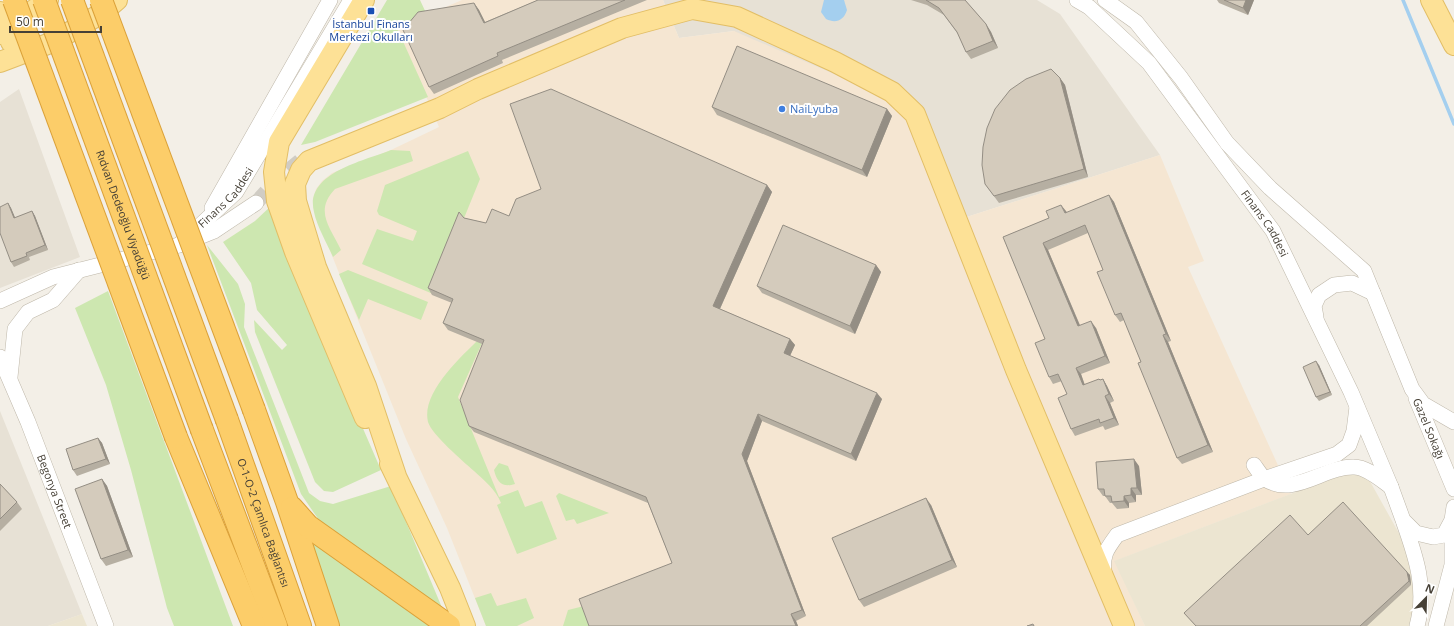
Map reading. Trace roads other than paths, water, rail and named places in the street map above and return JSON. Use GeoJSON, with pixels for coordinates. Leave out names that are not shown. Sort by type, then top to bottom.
{"type":"FeatureCollection","features":[{"type":"Feature","properties":{"kind":"highway"},"geometry":{"type":"LineString","coordinates":[[14,0],[176,437],[254,626]]}},
{"type":"Feature","properties":{"kind":"highway","name":"Rıdvan Dedeoğlu Viyadüğü"},"geometry":{"type":"LineString","coordinates":[[44,0],[202,430],[276,626]]}},
{"type":"Feature","properties":{"kind":"highway","name":"O-1-O-2 Çamlıca Bağlantısı"},"geometry":{"type":"LineString","coordinates":[[72,0],[227,420],[300,626]]}},
{"type":"Feature","properties":{"kind":"highway"},"geometry":{"type":"LineString","coordinates":[[101,0],[254,410],[287,502],[328,626]]}},
{"type":"Feature","properties":{"kind":"highway"},"geometry":{"type":"LineString","coordinates":[[287,502],[308,526],[449,626]]}},
{"type":"Feature","properties":{"kind":"main road"},"geometry":{"type":"LineString","coordinates":[[23,52],[12,44],[2,25],[48,0]]}},
{"type":"Feature","properties":{"kind":"main road"},"geometry":{"type":"LineString","coordinates":[[0,62],[23,52],[53,42],[102,13],[117,0]]}},
{"type":"Feature","properties":{"kind":"main road"},"geometry":{"type":"LineString","coordinates":[[364,0],[332,51],[280,142],[274,172],[277,201],[295,252],[360,407],[396,476],[450,588],[465,626]]}},
{"type":"Feature","properties":{"kind":"main road"},"geometry":{"type":"LineString","coordinates":[[1431,0],[1454,45]]}},
{"type":"Feature","properties":{"kind":"main road"},"geometry":{"type":"LineString","coordinates":[[396,476],[366,386],[316,267],[296,201],[295,184],[301,170],[309,161],[440,108],[478,89],[622,28],[692,9],[737,17],[835,62],[892,92],[915,114],[1016,370],[1124,626]]}},
{"type":"Feature","properties":{"kind":"street","name":"Finans Caddesi"},"geometry":{"type":"LineString","coordinates":[[206,219],[330,0]]}},
{"type":"Feature","properties":{"kind":"street","name":"Finans Caddesi"},"geometry":{"type":"LineString","coordinates":[[206,219],[236,192],[351,0]]}},
{"type":"Feature","properties":{"kind":"street","name":"Finans Caddesi"},"geometry":{"type":"LineString","coordinates":[[1077,0],[1089,7],[1149,63],[1273,231],[1317,319],[1357,406],[1391,487]]}},
{"type":"Feature","properties":{"kind":"street","name":"Finans Caddesi"},"geometry":{"type":"LineString","coordinates":[[1105,0],[1136,22],[1181,78],[1232,148],[1270,188],[1364,271],[1412,390],[1423,404],[1454,422]]}},
{"type":"Feature","properties":{"kind":"street"},"geometry":{"type":"LineString","coordinates":[[315,149],[438,101],[478,89]]}},
{"type":"Feature","properties":{"kind":"street"},"geometry":{"type":"LineString","coordinates":[[0,301],[53,277],[179,245],[214,231],[256,203]]}},
{"type":"Feature","properties":{"kind":"street"},"geometry":{"type":"LineString","coordinates":[[179,245],[206,219]]}},
{"type":"Feature","properties":{"kind":"street"},"geometry":{"type":"LineString","coordinates":[[10,379],[15,329],[28,312],[53,300],[79,270]]}},
{"type":"Feature","properties":{"kind":"street"},"geometry":{"type":"LineString","coordinates":[[1317,319],[1314,306],[1319,294],[1334,285],[1352,283],[1374,293]]}},
{"type":"Feature","properties":{"kind":"street","name":"Begonya Street"},"geometry":{"type":"LineString","coordinates":[[0,357],[28,422],[106,626]]}},
{"type":"Feature","properties":{"kind":"street","name":"Gazel Sokağı"},"geometry":{"type":"LineString","coordinates":[[1412,390],[1454,489]]}},
{"type":"Feature","properties":{"kind":"street"},"geometry":{"type":"LineString","coordinates":[[1104,579],[1102,559],[1108,547],[1117,535],[1250,484],[1338,454],[1348,445],[1354,431],[1357,406]]}},
{"type":"Feature","properties":{"kind":"street"},"geometry":{"type":"LineString","coordinates":[[1250,484],[1254,465],[1280,486],[1297,484],[1338,469],[1355,467],[1371,473],[1391,487],[1418,562],[1422,594],[1417,626]]}},
{"type":"Feature","properties":{"kind":"street"},"geometry":{"type":"LineString","coordinates":[[1403,520],[1416,533],[1433,537],[1444,535],[1453,513]]}},
{"type":"Feature","properties":{"kind":"street"},"geometry":{"type":"LineString","coordinates":[[1436,626],[1452,565],[1453,513]]}},
{"type":"Feature","properties":{"kind":"water"},"geometry":{"type":"Polygon","coordinates":[[[824,0],[844,0],[847,10],[842,19],[833,21],[826,19],[821,12],[824,0]]]}},
{"type":"Feature","properties":{"kind":"waterway"},"geometry":{"type":"LineString","coordinates":[[1403,0],[1454,124]]}},
{"type":"Feature","properties":{"kind":"tunnel"},"geometry":{"type":"LineString","coordinates":[[256,203],[277,180],[306,156]]}},
{"type":"Feature","properties":{"kind":"place","name":"İstanbul Finans Merkezi Okulları"},"geometry":{"type":"Point","coordinates":[371,11]}},
{"type":"Feature","properties":{"kind":"place","name":"NaiLyuba"},"geometry":{"type":"Point","coordinates":[782,109]}}]}
